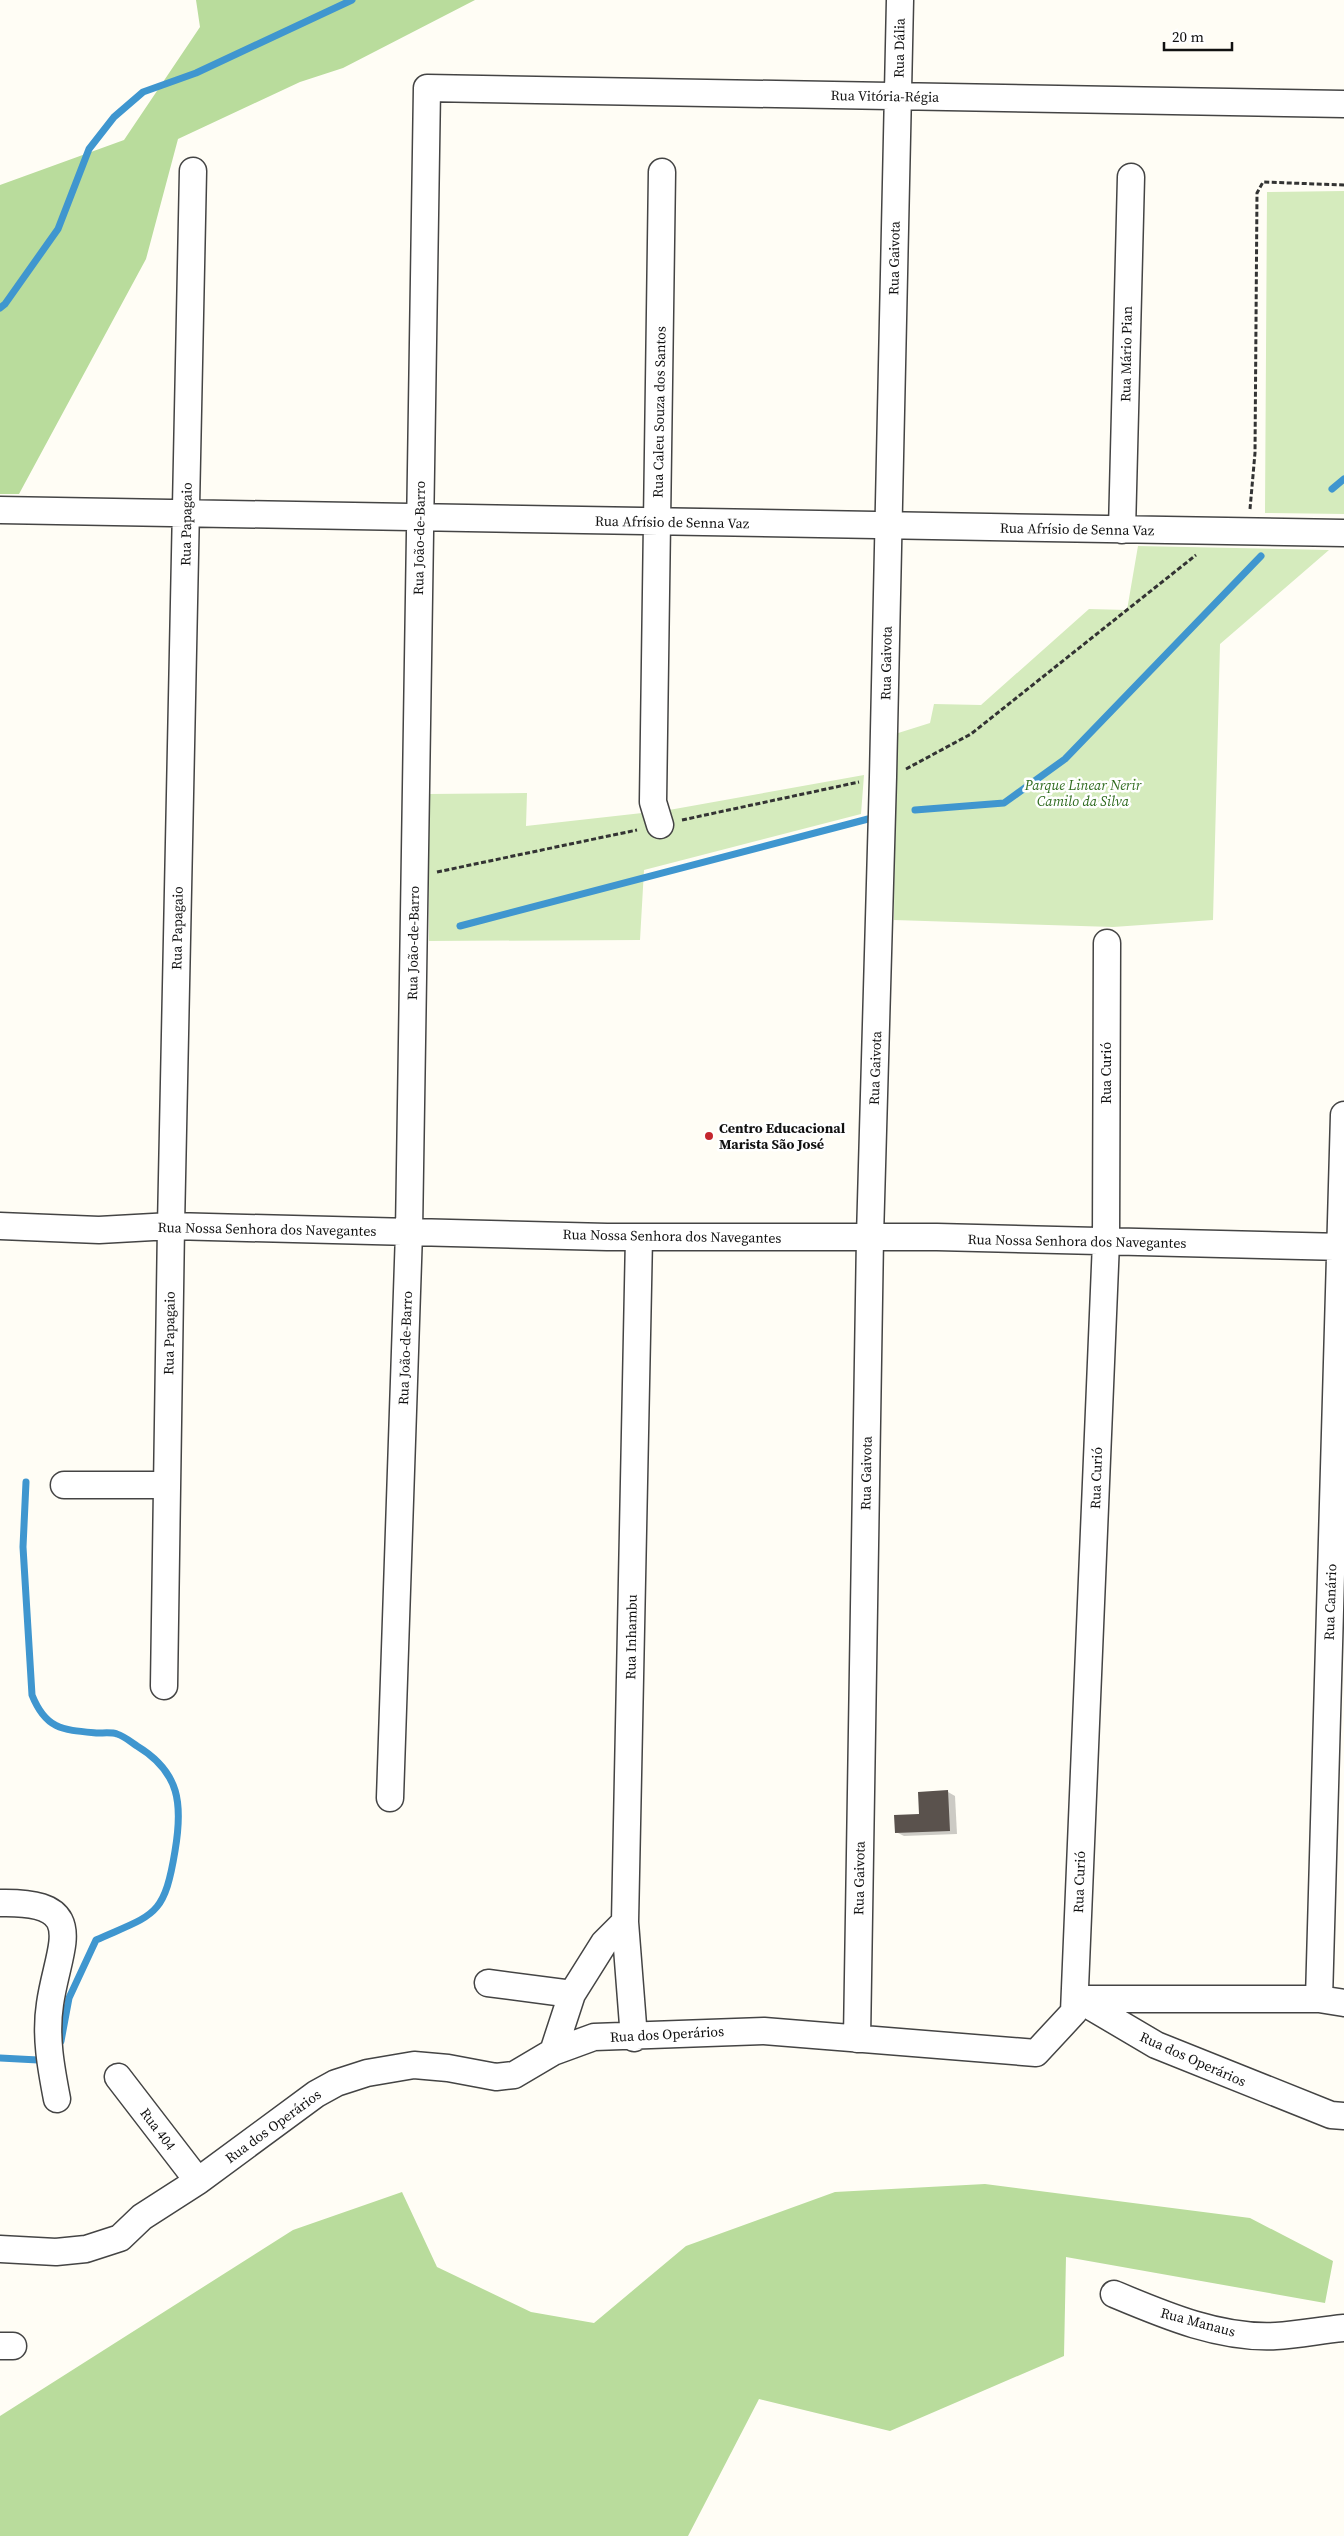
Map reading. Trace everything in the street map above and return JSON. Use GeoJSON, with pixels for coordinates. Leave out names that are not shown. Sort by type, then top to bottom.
{"type":"FeatureCollection","features":[{"type":"Feature","properties":{"kind":"street","name":"Rua Dália"},"geometry":{"type":"LineString","coordinates":[[898,96],[900,0]]}},
{"type":"Feature","properties":{"kind":"street","name":"Rua Vitória-Régia"},"geometry":{"type":"LineString","coordinates":[[427,88],[1344,104]]}},
{"type":"Feature","properties":{"kind":"street","name":"Rua João-de-Barro"},"geometry":{"type":"LineString","coordinates":[[390,1798],[409,1232],[427,88]]}},
{"type":"Feature","properties":{"kind":"street","name":"Rua Gaivota"},"geometry":{"type":"LineString","coordinates":[[856,2039],[870,1237],[883,777],[898,96]]}},
{"type":"Feature","properties":{"kind":"street","name":"Rua Papagaio"},"geometry":{"type":"LineString","coordinates":[[164,1686],[171,1226],[193,171]]}},
{"type":"Feature","properties":{"kind":"street","name":"Rua Caleu Souza dos Santos"},"geometry":{"type":"LineString","coordinates":[[656,814],[657,522],[662,172]]}},
{"type":"Feature","properties":{"kind":"street","name":"Rua Mário Pian"},"geometry":{"type":"LineString","coordinates":[[1122,530],[1131,177]]}},
{"type":"Feature","properties":{"kind":"street","name":"Rua Afrísio de Senna Vaz"},"geometry":{"type":"LineString","coordinates":[[0,510],[1344,533]]}},
{"type":"Feature","properties":{"kind":"street","name":"Rua Curió"},"geometry":{"type":"LineString","coordinates":[[1076,2006],[1106,1242],[1107,943]]}},
{"type":"Feature","properties":{"kind":"street","name":"Rua Canário"},"geometry":{"type":"LineString","coordinates":[[1319,1999],[1342,1247],[1344,1115]]}},
{"type":"Feature","properties":{"kind":"street","name":"Rua Nossa Senhora dos Navegantes"},"geometry":{"type":"LineString","coordinates":[[0,1226],[99,1230],[171,1226],[639,1237],[870,1237],[1342,1247]]}},
{"type":"Feature","properties":{"kind":"street","name":"Rua Inhambu"},"geometry":{"type":"LineString","coordinates":[[634,2038],[625,1922],[639,1237]]}},
{"type":"Feature","properties":{"kind":"street"},"geometry":{"type":"LineString","coordinates":[[64,1485],[167,1485]]}},
{"type":"Feature","properties":{"kind":"street"},"geometry":{"type":"LineString","coordinates":[[0,1903],[37,1906],[56,1915],[63,1930],[64,1946],[50,2003],[48,2030],[57,2099]]}},
{"type":"Feature","properties":{"kind":"street"},"geometry":{"type":"LineString","coordinates":[[554,2052],[572,1994],[604,1943],[625,1922]]}},
{"type":"Feature","properties":{"kind":"street"},"geometry":{"type":"LineString","coordinates":[[488,1983],[572,1994]]}},
{"type":"Feature","properties":{"kind":"street"},"geometry":{"type":"LineString","coordinates":[[1076,2006],[1319,1999],[1344,2003]]}},
{"type":"Feature","properties":{"kind":"street","name":"Rua dos Operários"},"geometry":{"type":"LineString","coordinates":[[0,2249],[56,2252],[86,2249],[120,2238],[142,2217],[198,2181],[316,2094],[336,2083],[374,2071],[414,2065],[448,2068],[496,2077],[514,2076],[554,2052],[594,2037],[634,2038],[764,2031],[1036,2053],[1076,2006],[1156,2045],[1305,2106],[1331,2115],[1344,2116]]}},
{"type":"Feature","properties":{"kind":"street","name":"Rua 404"},"geometry":{"type":"LineString","coordinates":[[118,2076],[198,2181]]}},
{"type":"Feature","properties":{"kind":"street","name":"Rua Manaus"},"geometry":{"type":"LineString","coordinates":[[1114,2294],[1158,2312],[1233,2334],[1274,2336],[1344,2328]]}},
{"type":"Feature","properties":{"kind":"path"},"geometry":{"type":"LineString","coordinates":[[1226,531],[1250,508],[1255,453],[1257,193],[1263,182],[1344,185]]}},
{"type":"Feature","properties":{"kind":"path"},"geometry":{"type":"LineString","coordinates":[[883,777],[908,768],[971,734],[1197,554]]}},
{"type":"Feature","properties":{"kind":"green space"},"geometry":{"type":"Polygon","coordinates":[[[196,0],[475,0],[343,68],[300,82],[178,139],[146,259],[19,494],[0,494],[0,185],[124,140],[200,27],[196,0]]]}},
{"type":"Feature","properties":{"kind":"green space"},"geometry":{"type":"Polygon","coordinates":[[[1344,191],[1344,514],[1265,513],[1267,192],[1344,191]]]}},
{"type":"Feature","properties":{"kind":"green space","name":"Parque Linear Nerir Camilo da Silva"},"geometry":{"type":"Polygon","coordinates":[[[1138,546],[1329,550],[1220,644],[1213,920],[1113,927],[894,920],[895,734],[930,723],[934,704],[981,705],[1089,609],[1127,610],[1138,546]]]}},
{"type":"Feature","properties":{"kind":"green space"},"geometry":{"type":"Polygon","coordinates":[[[864,775],[861,814],[644,870],[640,940],[429,941],[429,794],[527,793],[526,826],[669,810],[864,775]]]}},
{"type":"Feature","properties":{"kind":"green space"},"geometry":{"type":"Polygon","coordinates":[[[985,2184],[1250,2218],[1333,2261],[1325,2303],[1066,2257],[1064,2356],[890,2431],[759,2399],[688,2536],[0,2536],[0,2416],[293,2230],[402,2192],[437,2267],[531,2312],[594,2323],[686,2246],[835,2192],[985,2184]]]}},
{"type":"Feature","properties":{"kind":"building"},"geometry":{"type":"Polygon","coordinates":[[[948,1790],[950,1831],[895,1833],[894,1815],[919,1814],[918,1792],[948,1790]]]}},
{"type":"Feature","properties":{"kind":"waterway"},"geometry":{"type":"LineString","coordinates":[[0,308],[5,304],[58,229],[89,149],[114,117],[143,92],[196,73],[352,0]]}},
{"type":"Feature","properties":{"kind":"waterway"},"geometry":{"type":"LineString","coordinates":[[1332,489],[1344,479]]}},
{"type":"Feature","properties":{"kind":"waterway"},"geometry":{"type":"LineString","coordinates":[[915,810],[1004,803],[1065,759],[1261,556]]}},
{"type":"Feature","properties":{"kind":"waterway"},"geometry":{"type":"LineString","coordinates":[[460,926],[868,819]]}},
{"type":"Feature","properties":{"kind":"waterway"},"geometry":{"type":"LineString","coordinates":[[26,1482],[23,1547],[32,1695],[37,1707],[50,1722],[65,1729],[115,1733],[130,1741],[151,1756],[162,1767],[170,1778],[178,1804],[175,1851],[166,1890],[153,1911],[144,1918],[96,1940],[69,1998],[61,2041]]}},
{"type":"Feature","properties":{"kind":"waterway"},"geometry":{"type":"LineString","coordinates":[[0,2058],[38,2060]]}},
{"type":"Feature","properties":{"kind":"place","name":"Centro Educacional Marista São José"},"geometry":{"type":"Point","coordinates":[709,1136]}}]}
